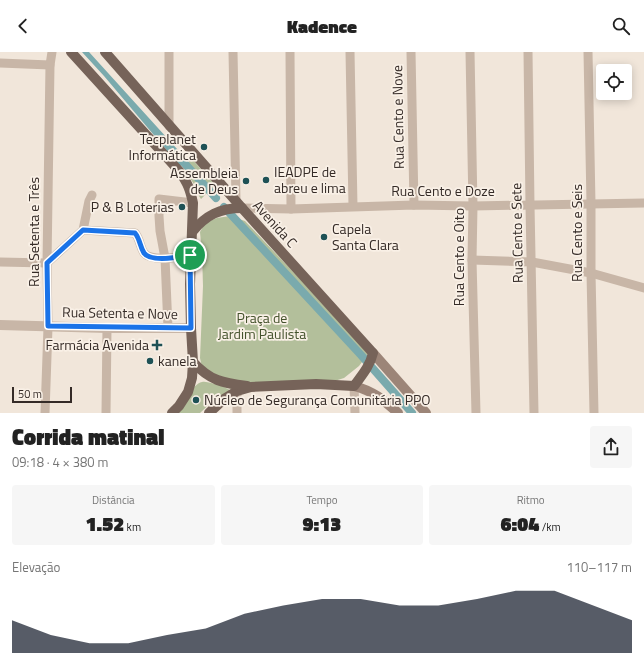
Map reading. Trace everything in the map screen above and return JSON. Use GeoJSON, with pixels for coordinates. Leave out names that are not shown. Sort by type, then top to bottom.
{"type":"FeatureCollection","features":[{"type":"Feature","properties":{"kind":"main road"},"geometry":{"type":"LineString","coordinates":[[71,52],[180,172],[188,183],[193,207],[190,255],[193,362],[192,378],[188,392],[179,406],[172,413]]}},
{"type":"Feature","properties":{"kind":"main road","name":"Avenida C"},"geometry":{"type":"LineString","coordinates":[[109,54],[169,126],[239,204],[370,361],[426,413]]}},
{"type":"Feature","properties":{"kind":"main road"},"geometry":{"type":"LineString","coordinates":[[192,232],[204,219],[217,212],[229,209],[239,204]]}},
{"type":"Feature","properties":{"kind":"main road"},"geometry":{"type":"LineString","coordinates":[[354,386],[370,361]]}},
{"type":"Feature","properties":{"kind":"main road"},"geometry":{"type":"LineString","coordinates":[[193,362],[205,374],[223,383],[251,387],[316,384],[354,386],[371,391],[398,413]]}},
{"type":"Feature","properties":{"kind":"main road"},"geometry":{"type":"LineString","coordinates":[[209,413],[224,399],[251,387]]}},
{"type":"Feature","properties":{"kind":"street","name":"Rua Setenta e Três"},"geometry":{"type":"LineString","coordinates":[[45,413],[48,326],[47,263],[50,65],[52,52]]}},
{"type":"Feature","properties":{"kind":"street"},"geometry":{"type":"LineString","coordinates":[[169,52],[169,126]]}},
{"type":"Feature","properties":{"kind":"street"},"geometry":{"type":"LineString","coordinates":[[233,52],[239,204]]}},
{"type":"Feature","properties":{"kind":"street"},"geometry":{"type":"LineString","coordinates":[[290,52],[292,209]]}},
{"type":"Feature","properties":{"kind":"street"},"geometry":{"type":"LineString","coordinates":[[350,52],[353,206]]}},
{"type":"Feature","properties":{"kind":"street","name":"Rua Cento e Nove"},"geometry":{"type":"LineString","coordinates":[[411,52],[414,205]]}},
{"type":"Feature","properties":{"kind":"street","name":"Rua Cento e Oito"},"geometry":{"type":"LineString","coordinates":[[470,52],[473,206],[472,260],[476,413]]}},
{"type":"Feature","properties":{"kind":"street","name":"Rua Cento e Sete"},"geometry":{"type":"LineString","coordinates":[[528,52],[534,413]]}},
{"type":"Feature","properties":{"kind":"street","name":"Rua Cento e Seis"},"geometry":{"type":"LineString","coordinates":[[588,52],[594,413]]}},
{"type":"Feature","properties":{"kind":"street"},"geometry":{"type":"LineString","coordinates":[[0,63],[50,65]]}},
{"type":"Feature","properties":{"kind":"street"},"geometry":{"type":"LineString","coordinates":[[0,262],[47,263],[83,230],[89,201],[92,195]]}},
{"type":"Feature","properties":{"kind":"street"},"geometry":{"type":"LineString","coordinates":[[168,328],[165,258],[160,231],[159,199],[193,207]]}},
{"type":"Feature","properties":{"kind":"street","name":"Rua Cento e Doze"},"geometry":{"type":"LineString","coordinates":[[239,204],[292,209],[353,206],[473,206],[644,203]]}},
{"type":"Feature","properties":{"kind":"street"},"geometry":{"type":"LineString","coordinates":[[83,230],[135,233],[140,240],[143,251],[149,257],[165,258],[190,255]]}},
{"type":"Feature","properties":{"kind":"street"},"geometry":{"type":"LineString","coordinates":[[472,260],[532,262],[591,273],[644,288]]}},
{"type":"Feature","properties":{"kind":"street","name":"Rua Setenta e Nove"},"geometry":{"type":"LineString","coordinates":[[0,325],[107,328],[191,328]]}},
{"type":"Feature","properties":{"kind":"street"},"geometry":{"type":"LineString","coordinates":[[106,413],[107,328]]}},
{"type":"Feature","properties":{"kind":"street"},"geometry":{"type":"LineString","coordinates":[[354,386],[355,413]]}},
{"type":"Feature","properties":{"kind":"street"},"geometry":{"type":"LineString","coordinates":[[237,392],[237,413]]}},
{"type":"Feature","properties":{"kind":"green space"},"geometry":{"type":"Polygon","coordinates":[[[192,159],[215,185],[201,199],[197,189],[183,167],[192,159]]]}},
{"type":"Feature","properties":{"kind":"green space","name":"Praça de Jardim Paulista"},"geometry":{"type":"Polygon","coordinates":[[[230,216],[245,221],[368,354],[359,366],[344,378],[328,383],[232,389],[224,387],[232,391],[216,398],[200,413],[178,413],[191,391],[198,384],[206,382],[218,385],[202,367],[200,358],[203,286],[200,232],[205,223],[217,218],[230,216]]]}},
{"type":"Feature","properties":{"kind":"water"},"geometry":{"type":"Polygon","coordinates":[[[82,52],[89,52],[187,160],[180,166],[82,52]]]}},
{"type":"Feature","properties":{"kind":"waterway"},"geometry":{"type":"LineString","coordinates":[[177,155],[216,198]]}},
{"type":"Feature","properties":{"kind":"waterway"},"geometry":{"type":"LineString","coordinates":[[224,207],[361,355],[412,413]]}},
{"type":"Feature","properties":{"kind":"place","name":"Tecplanet Informática"},"geometry":{"type":"Point","coordinates":[204,147]}},
{"type":"Feature","properties":{"kind":"place","name":"IEADPE de abreu e lima"},"geometry":{"type":"Point","coordinates":[266,180]}},
{"type":"Feature","properties":{"kind":"place","name":"Assembleia de Deus"},"geometry":{"type":"Point","coordinates":[246,181]}},
{"type":"Feature","properties":{"kind":"place","name":"P & B Loterias"},"geometry":{"type":"Point","coordinates":[182,207]}},
{"type":"Feature","properties":{"kind":"place","name":"Capela Santa Clara"},"geometry":{"type":"Point","coordinates":[324,237]}},
{"type":"Feature","properties":{"kind":"place","name":"Farmácia Avenida"},"geometry":{"type":"Point","coordinates":[157,345]}},
{"type":"Feature","properties":{"kind":"place","name":"kanela"},"geometry":{"type":"Point","coordinates":[150,361]}},
{"type":"Feature","properties":{"kind":"place","name":"Núcleo de Segurança Comunitária PPO"},"geometry":{"type":"Point","coordinates":[196,400]}},
{"type":"Feature","properties":{"kind":"route"},"geometry":{"type":"LineString","coordinates":[[83,230],[135,233],[140,240],[143,251],[149,257],[165,258],[190,255],[191,328],[48,326],[47,263],[83,230]]}}]}
